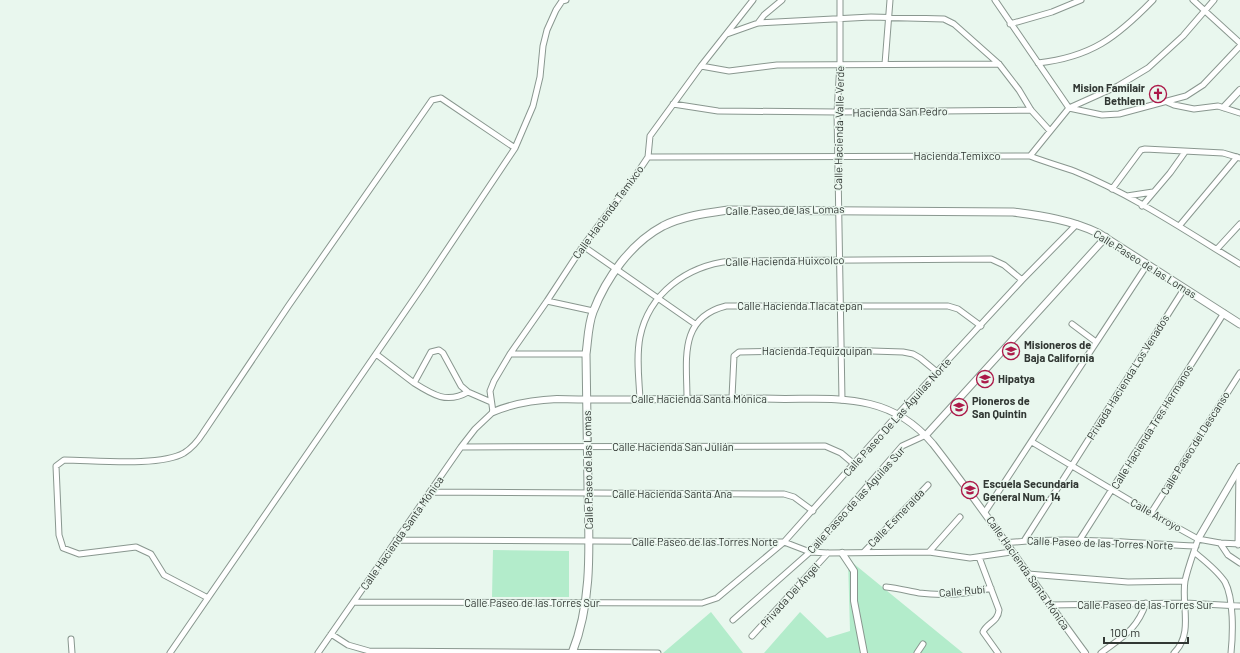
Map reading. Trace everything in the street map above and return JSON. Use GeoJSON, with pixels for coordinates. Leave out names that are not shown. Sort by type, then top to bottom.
{"type":"FeatureCollection","features":[{"type":"Feature","properties":{"kind":"main road","name":"Calle Paseo de las Lomas"},"geometry":{"type":"LineString","coordinates":[[573,652],[586,604],[589,541],[586,354],[590,323],[593,311],[618,269],[632,249],[648,235],[665,225],[689,217],[728,210],[1013,212],[1077,224],[1106,237],[1240,324]]}},
{"type":"Feature","properties":{"kind":"street"},"geometry":{"type":"LineString","coordinates":[[170,653],[376,354],[515,148],[525,128],[535,99],[547,30],[556,10],[562,1],[566,0]]}},
{"type":"Feature","properties":{"kind":"street","name":"Calle Hacienda Temixco"},"geometry":{"type":"LineString","coordinates":[[493,412],[490,391],[494,381],[510,354],[548,301],[583,246],[629,186],[648,157],[650,136],[701,66],[753,0]]}},
{"type":"Feature","properties":{"kind":"street"},"geometry":{"type":"LineString","coordinates":[[758,23],[764,15],[782,0]]}},
{"type":"Feature","properties":{"kind":"street","name":"Calle Hacienda Valle Verde"},"geometry":{"type":"LineString","coordinates":[[840,0],[840,64],[837,112],[842,400]]}},
{"type":"Feature","properties":{"kind":"street"},"geometry":{"type":"LineString","coordinates":[[886,64],[890,0]]}},
{"type":"Feature","properties":{"kind":"street"},"geometry":{"type":"LineString","coordinates":[[994,0],[1069,108],[1102,115],[1114,114],[1167,102],[1186,96],[1203,85],[1240,46]]}},
{"type":"Feature","properties":{"kind":"street"},"geometry":{"type":"LineString","coordinates":[[1010,24],[1052,12],[1081,0]]}},
{"type":"Feature","properties":{"kind":"street"},"geometry":{"type":"LineString","coordinates":[[1038,63],[1062,60],[1096,48],[1126,26],[1153,0]]}},
{"type":"Feature","properties":{"kind":"street"},"geometry":{"type":"LineString","coordinates":[[1193,0],[1240,42]]}},
{"type":"Feature","properties":{"kind":"street"},"geometry":{"type":"LineString","coordinates":[[1030,156],[1069,108],[1118,86],[1148,68],[1183,36],[1214,0]]}},
{"type":"Feature","properties":{"kind":"street"},"geometry":{"type":"LineString","coordinates":[[726,34],[758,23],[839,20],[860,17],[944,19],[954,24],[999,64],[1019,90],[1031,110],[1050,131]]}},
{"type":"Feature","properties":{"kind":"street"},"geometry":{"type":"LineString","coordinates":[[701,66],[729,71],[777,65],[999,64]]}},
{"type":"Feature","properties":{"kind":"street"},"geometry":{"type":"LineString","coordinates":[[1224,107],[1240,90]]}},
{"type":"Feature","properties":{"kind":"street"},"geometry":{"type":"LineString","coordinates":[[208,598],[164,575],[151,554],[136,548],[79,554],[63,548],[59,535],[56,466],[64,460],[166,460],[184,453],[192,447],[432,100],[441,98],[515,148]]}},
{"type":"Feature","properties":{"kind":"street"},"geometry":{"type":"LineString","coordinates":[[1167,102],[1194,109],[1224,107],[1240,113]]}},
{"type":"Feature","properties":{"kind":"street","name":"Hacienda San Pedro"},"geometry":{"type":"LineString","coordinates":[[673,104],[718,110],[837,112],[1031,110]]}},
{"type":"Feature","properties":{"kind":"street"},"geometry":{"type":"LineString","coordinates":[[1112,189],[1141,150],[1150,149],[1223,153],[1238,158],[1180,225]]}},
{"type":"Feature","properties":{"kind":"street"},"geometry":{"type":"LineString","coordinates":[[1142,206],[1185,152]]}},
{"type":"Feature","properties":{"kind":"street","name":"Hacienda Temixco"},"geometry":{"type":"LineString","coordinates":[[648,157],[1030,156],[1073,171],[1126,196],[1142,206],[1180,225],[1240,264]]}},
{"type":"Feature","properties":{"kind":"street"},"geometry":{"type":"LineString","coordinates":[[1126,196],[1153,192]]}},
{"type":"Feature","properties":{"kind":"street","name":"Calle Paseo De Las Águilas Norte"},"geometry":{"type":"LineString","coordinates":[[710,602],[717,598],[784,542],[898,414],[1022,280],[1077,224]]}},
{"type":"Feature","properties":{"kind":"street"},"geometry":{"type":"LineString","coordinates":[[1217,249],[1240,224]]}},
{"type":"Feature","properties":{"kind":"street","name":"Calle Paseo de las Águilas Sur"},"geometry":{"type":"LineString","coordinates":[[733,620],[810,552],[902,446],[926,435],[1106,237]]}},
{"type":"Feature","properties":{"kind":"street"},"geometry":{"type":"LineString","coordinates":[[583,246],[695,324]]}},
{"type":"Feature","properties":{"kind":"street","name":"Calle Hacienda Huixcolco"},"geometry":{"type":"LineString","coordinates":[[640,399],[640,336],[652,307],[657,298],[684,276],[712,263],[730,261],[991,259],[999,261],[1022,280]]}},
{"type":"Feature","properties":{"kind":"street"},"geometry":{"type":"LineString","coordinates":[[986,512],[1147,264]]}},
{"type":"Feature","properties":{"kind":"street","name":"Privada Hacienda Los Venados"},"geometry":{"type":"LineString","coordinates":[[1024,541],[1184,289]]}},
{"type":"Feature","properties":{"kind":"street"},"geometry":{"type":"LineString","coordinates":[[548,301],[593,311]]}},
{"type":"Feature","properties":{"kind":"street","name":"Calle Hacienda Tlacatepan"},"geometry":{"type":"LineString","coordinates":[[687,398],[688,338],[695,324],[714,309],[726,306],[948,306],[958,309],[981,326]]}},
{"type":"Feature","properties":{"kind":"street","name":"Calle Hacienda Tres Hermanos"},"geometry":{"type":"LineString","coordinates":[[1079,541],[1224,314]]}},
{"type":"Feature","properties":{"kind":"street"},"geometry":{"type":"LineString","coordinates":[[1072,324],[1096,342]]}},
{"type":"Feature","properties":{"kind":"street"},"geometry":{"type":"LineString","coordinates":[[414,383],[431,352],[439,350],[443,353],[461,386],[468,392],[491,402]]}},
{"type":"Feature","properties":{"kind":"street","name":"Hacienda Tequizquipan"},"geometry":{"type":"LineString","coordinates":[[732,397],[734,356],[739,352],[841,350],[902,352],[913,354],[937,372]]}},
{"type":"Feature","properties":{"kind":"street"},"geometry":{"type":"LineString","coordinates":[[376,354],[427,391],[446,398],[459,396],[468,392]]}},
{"type":"Feature","properties":{"kind":"street"},"geometry":{"type":"LineString","coordinates":[[510,354],[586,354]]}},
{"type":"Feature","properties":{"kind":"street","name":"Calle Paseo del Descanso"},"geometry":{"type":"LineString","coordinates":[[1151,513],[1240,372]]}},
{"type":"Feature","properties":{"kind":"street","name":"Calle Hacienda Santa Mónica"},"geometry":{"type":"LineString","coordinates":[[318,653],[461,447],[475,428],[493,412],[510,405],[531,400],[732,397],[842,400],[870,403],[898,414],[926,435],[986,512],[1011,552],[1085,653]]}},
{"type":"Feature","properties":{"kind":"street","name":"Calle Arroyo"},"geometry":{"type":"LineString","coordinates":[[1032,442],[1151,513],[1198,538]]}},
{"type":"Feature","properties":{"kind":"street","name":"Calle Hacienda San Julián"},"geometry":{"type":"LineString","coordinates":[[461,447],[825,446],[841,453],[854,464]]}},
{"type":"Feature","properties":{"kind":"street"},"geometry":{"type":"LineString","coordinates":[[1174,653],[1182,641],[1186,629],[1185,581],[1198,538],[1240,467]]}},
{"type":"Feature","properties":{"kind":"street"},"geometry":{"type":"LineString","coordinates":[[1198,538],[1220,543],[1239,544],[1240,467]]}},
{"type":"Feature","properties":{"kind":"street","name":"Calle Esmeralda"},"geometry":{"type":"LineString","coordinates":[[864,552],[928,485]]}},
{"type":"Feature","properties":{"kind":"street","name":"Calle Hacienda Santa Ana"},"geometry":{"type":"LineString","coordinates":[[430,492],[784,494],[794,497],[813,511]]}},
{"type":"Feature","properties":{"kind":"street"},"geometry":{"type":"LineString","coordinates":[[929,552],[960,517]]}},
{"type":"Feature","properties":{"kind":"street","name":"Calle Paseo de las Torres Norte"},"geometry":{"type":"LineString","coordinates":[[396,540],[784,542],[810,552],[929,552],[979,557],[1011,552]]}},
{"type":"Feature","properties":{"kind":"street","name":"Calle Paseo de las Torres Norte"},"geometry":{"type":"LineString","coordinates":[[1005,543],[1024,541],[1079,541],[1195,549]]}},
{"type":"Feature","properties":{"kind":"street"},"geometry":{"type":"LineString","coordinates":[[1220,543],[1228,555],[1240,563]]}},
{"type":"Feature","properties":{"kind":"street"},"geometry":{"type":"LineString","coordinates":[[1195,549],[1212,566],[1225,583],[1230,606],[1231,653]]}},
{"type":"Feature","properties":{"kind":"street","name":"Privada Del Ángel"},"geometry":{"type":"LineString","coordinates":[[752,636],[828,553]]}},
{"type":"Feature","properties":{"kind":"street"},"geometry":{"type":"LineString","coordinates":[[842,553],[854,571],[854,601],[864,653]]}},
{"type":"Feature","properties":{"kind":"street"},"geometry":{"type":"LineString","coordinates":[[979,557],[999,610],[999,615],[985,628],[984,632],[998,653]]}},
{"type":"Feature","properties":{"kind":"street"},"geometry":{"type":"LineString","coordinates":[[1028,574],[1128,582],[1185,581]]}},
{"type":"Feature","properties":{"kind":"street","name":"Calle Rubí"},"geometry":{"type":"LineString","coordinates":[[886,587],[920,593],[948,594],[991,588]]}},
{"type":"Feature","properties":{"kind":"street","name":"Calle Paseo de las Torres Sur"},"geometry":{"type":"LineString","coordinates":[[354,602],[586,604],[710,602]]}},
{"type":"Feature","properties":{"kind":"street"},"geometry":{"type":"LineString","coordinates":[[1101,653],[1131,630],[1138,622],[1146,603]]}},
{"type":"Feature","properties":{"kind":"street","name":"Calle Paseo de las Torres Sur"},"geometry":{"type":"LineString","coordinates":[[1050,605],[1185,603],[1240,606]]}},
{"type":"Feature","properties":{"kind":"street"},"geometry":{"type":"LineString","coordinates":[[331,634],[348,645],[369,650],[658,653]]}},
{"type":"Feature","properties":{"kind":"street"},"geometry":{"type":"LineString","coordinates":[[71,639],[72,653]]}},
{"type":"Feature","properties":{"kind":"street"},"geometry":{"type":"LineString","coordinates":[[918,653],[923,644]]}},
{"type":"Feature","properties":{"kind":"green space"},"geometry":{"type":"Polygon","coordinates":[[[493,550],[569,551],[569,597],[492,597],[493,550]]]}},
{"type":"Feature","properties":{"kind":"green space"},"geometry":{"type":"Polygon","coordinates":[[[848,559],[963,653],[764,653],[800,612],[827,638],[850,631],[848,559]]]}},
{"type":"Feature","properties":{"kind":"green space"},"geometry":{"type":"Polygon","coordinates":[[[711,612],[743,653],[663,653],[711,612]]]}},
{"type":"Feature","properties":{"kind":"place","name":"Mision Familair Bethlem"},"geometry":{"type":"Point","coordinates":[1158,94]}},
{"type":"Feature","properties":{"kind":"place","name":"Misioneros de Baja California"},"geometry":{"type":"Point","coordinates":[1011,351]}},
{"type":"Feature","properties":{"kind":"place","name":"Hipatya"},"geometry":{"type":"Point","coordinates":[985,379]}},
{"type":"Feature","properties":{"kind":"place","name":"Pioneros de San Quintin"},"geometry":{"type":"Point","coordinates":[959,407]}},
{"type":"Feature","properties":{"kind":"place","name":"Escuela Secundaria General Num. 14"},"geometry":{"type":"Point","coordinates":[970,490]}}]}
